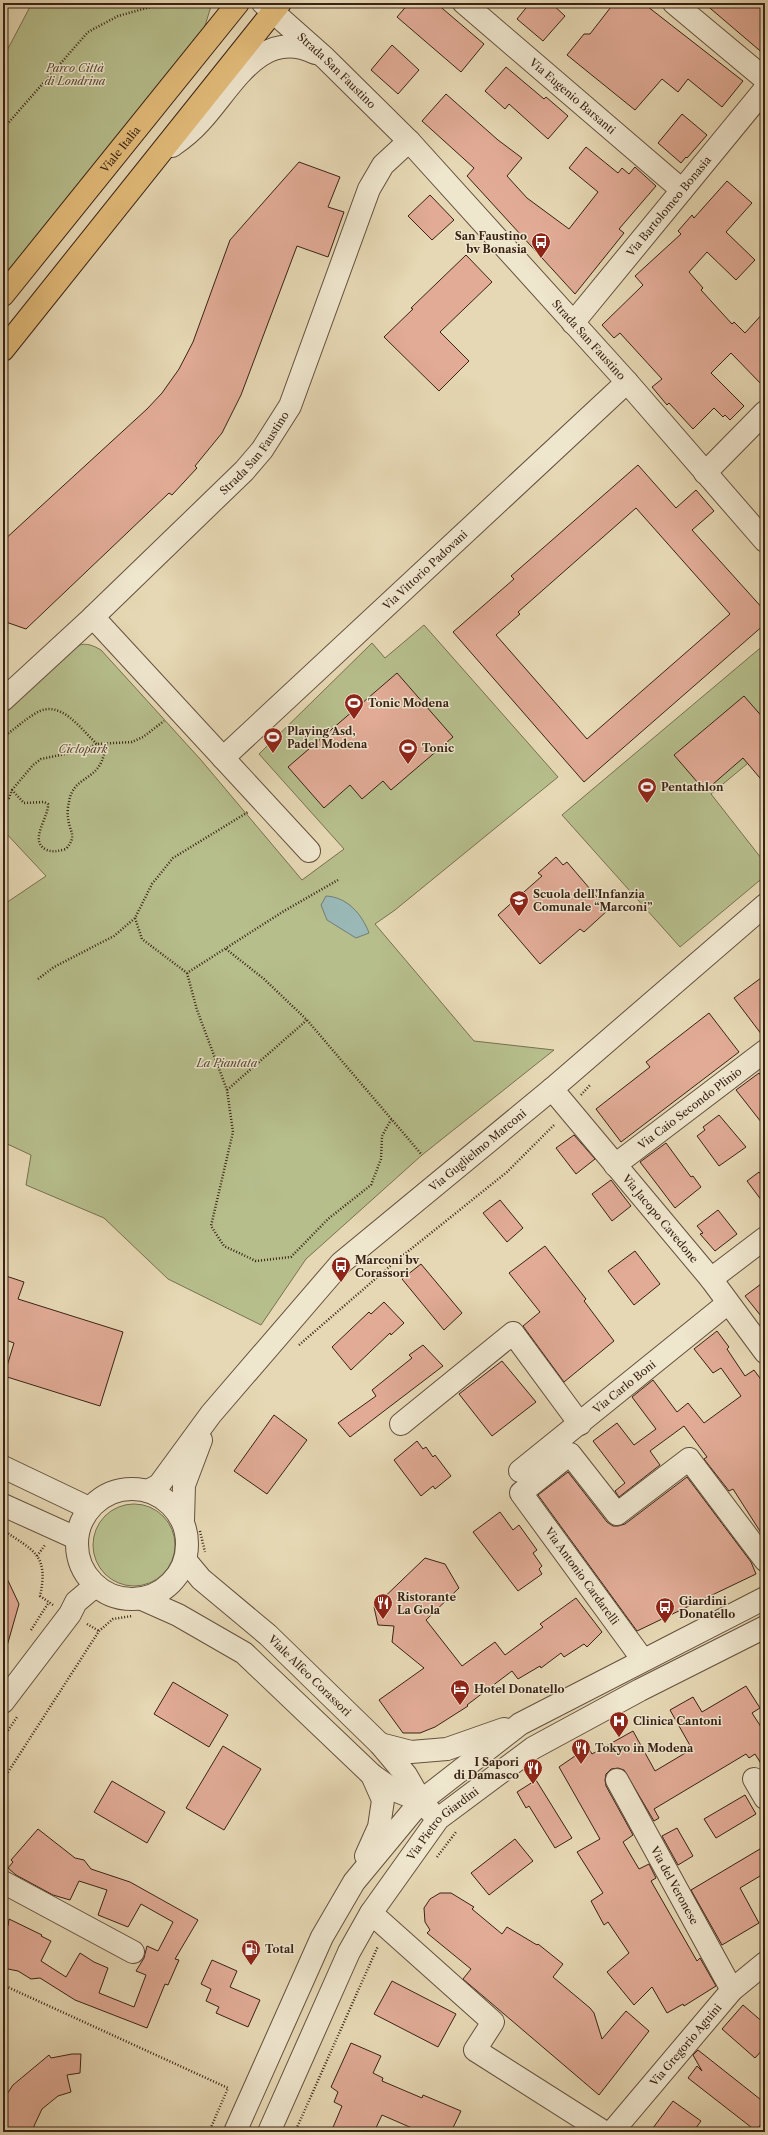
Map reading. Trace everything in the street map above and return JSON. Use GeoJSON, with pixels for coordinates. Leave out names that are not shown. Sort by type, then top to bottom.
{"type":"FeatureCollection","features":[{"type":"Feature","properties":{"kind":"main road","name":"Viale Italia"},"geometry":{"type":"LineString","coordinates":[[3,295],[238,3]]}},
{"type":"Feature","properties":{"kind":"main road"},"geometry":{"type":"LineString","coordinates":[[3,350],[151,165],[272,6]]}},
{"type":"Feature","properties":{"kind":"street","name":"Via Eugenio Barsanti"},"geometry":{"type":"LineString","coordinates":[[464,3],[682,190]]}},
{"type":"Feature","properties":{"kind":"street"},"geometry":{"type":"LineString","coordinates":[[674,3],[765,78]]}},
{"type":"Feature","properties":{"kind":"street","name":"Strada San Faustino"},"geometry":{"type":"LineString","coordinates":[[272,6],[409,141],[572,323],[627,382],[765,541]]}},
{"type":"Feature","properties":{"kind":"street"},"geometry":{"type":"LineString","coordinates":[[151,165],[200,123],[253,60],[265,52],[281,46],[301,46],[325,58]]}},
{"type":"Feature","properties":{"kind":"street","name":"Via Bartolomeo Bonasia"},"geometry":{"type":"LineString","coordinates":[[572,323],[765,89]]}},
{"type":"Feature","properties":{"kind":"street","name":"Strada San Faustino"},"geometry":{"type":"LineString","coordinates":[[3,700],[93,617],[244,471],[275,430],[290,406],[303,373],[369,189],[383,166],[409,141]]}},
{"type":"Feature","properties":{"kind":"street","name":"Via Vittorio Padovani"},"geometry":{"type":"LineString","coordinates":[[223,758],[627,382]]}},
{"type":"Feature","properties":{"kind":"street"},"geometry":{"type":"LineString","coordinates":[[706,473],[765,412]]}},
{"type":"Feature","properties":{"kind":"street"},"geometry":{"type":"LineString","coordinates":[[93,617],[308,851]]}},
{"type":"Feature","properties":{"kind":"street","name":"Via Guglielmo Marconi"},"geometry":{"type":"LineString","coordinates":[[148,1491],[159,1485],[211,1414],[341,1263],[552,1089],[765,905]]}},
{"type":"Feature","properties":{"kind":"street","name":"Via Caio Secondo Plinio"},"geometry":{"type":"LineString","coordinates":[[615,1165],[765,1052]]}},
{"type":"Feature","properties":{"kind":"street","name":"Via Jacopo Cavedone"},"geometry":{"type":"LineString","coordinates":[[552,1089],[711,1279],[765,1352]]}},
{"type":"Feature","properties":{"kind":"street"},"geometry":{"type":"LineString","coordinates":[[711,1279],[765,1238]]}},
{"type":"Feature","properties":{"kind":"street","name":"Via Carlo Boni"},"geometry":{"type":"LineString","coordinates":[[520,1471],[728,1303]]}},
{"type":"Feature","properties":{"kind":"street"},"geometry":{"type":"LineString","coordinates":[[401,1424],[513,1333],[580,1424]]}},
{"type":"Feature","properties":{"kind":"street","name":"Via Guglielmo Marconi"},"geometry":{"type":"LineString","coordinates":[[191,1522],[184,1486],[211,1414]]}},
{"type":"Feature","properties":{"kind":"street","name":"Via Antonio Cardarelli"},"geometry":{"type":"LineString","coordinates":[[643,1660],[521,1493],[570,1454],[617,1514],[689,1459],[765,1560]]}},
{"type":"Feature","properties":{"kind":"street"},"geometry":{"type":"LineString","coordinates":[[3,1467],[89,1508]]}},
{"type":"Feature","properties":{"kind":"street"},"geometry":{"type":"LineString","coordinates":[[132,1488],[148,1491],[169,1502],[191,1522],[186,1561],[176,1578],[140,1608],[125,1600],[109,1595],[95,1586],[82,1567],[77,1556],[76,1538],[81,1522],[89,1508],[102,1497],[116,1491],[132,1488]]}},
{"type":"Feature","properties":{"kind":"street"},"geometry":{"type":"LineString","coordinates":[[3,1505],[76,1538]]}},
{"type":"Feature","properties":{"kind":"street","name":"Viale Alfeo Corassori"},"geometry":{"type":"LineString","coordinates":[[186,1561],[201,1579],[268,1635],[380,1744],[406,1775],[421,1801],[438,1819]]}},
{"type":"Feature","properties":{"kind":"street"},"geometry":{"type":"LineString","coordinates":[[3,1702],[70,1614],[76,1602],[95,1586]]}},
{"type":"Feature","properties":{"kind":"street"},"geometry":{"type":"LineString","coordinates":[[380,1744],[411,1752],[447,1749],[520,1724],[765,1598]]}},
{"type":"Feature","properties":{"kind":"street","name":"Viale Alfeo Corassori"},"geometry":{"type":"LineString","coordinates":[[140,1608],[178,1615],[244,1653],[372,1775],[392,1789],[421,1801]]}},
{"type":"Feature","properties":{"kind":"street","name":"Via Pietro Giardini"},"geometry":{"type":"LineString","coordinates":[[269,2132],[349,1952],[379,1920],[438,1819],[533,1748],[640,1690],[765,1627]]}},
{"type":"Feature","properties":{"kind":"street"},"geometry":{"type":"LineString","coordinates":[[235,2132],[322,1937],[354,1882],[421,1801],[520,1724]]}},
{"type":"Feature","properties":{"kind":"street","name":"Viale Alfeo Corassori"},"geometry":{"type":"LineString","coordinates":[[354,1882],[379,1827],[383,1800],[372,1775]]}},
{"type":"Feature","properties":{"kind":"street"},"geometry":{"type":"LineString","coordinates":[[754,1779],[765,1798]]}},
{"type":"Feature","properties":{"kind":"street","name":"Via del Veronese"},"geometry":{"type":"LineString","coordinates":[[617,1780],[732,1990]]}},
{"type":"Feature","properties":{"kind":"street"},"geometry":{"type":"LineString","coordinates":[[3,1882],[133,1952]]}},
{"type":"Feature","properties":{"kind":"street"},"geometry":{"type":"LineString","coordinates":[[379,1920],[493,2022],[475,2050],[604,2132]]}},
{"type":"Feature","properties":{"kind":"street","name":"Via Gregorio Agnini"},"geometry":{"type":"LineString","coordinates":[[612,2132],[732,1990],[765,1963]]}},
{"type":"Feature","properties":{"kind":"path"},"geometry":{"type":"LineString","coordinates":[[3,128],[88,32],[118,16],[165,3]]}},
{"type":"Feature","properties":{"kind":"path"},"geometry":{"type":"LineString","coordinates":[[3,737],[36,712],[53,709],[67,714],[97,744]]}},
{"type":"Feature","properties":{"kind":"path"},"geometry":{"type":"LineString","coordinates":[[3,801],[9,798],[12,790],[33,765],[41,759],[84,750],[97,744],[132,742],[143,737],[179,710]]}},
{"type":"Feature","properties":{"kind":"path"},"geometry":{"type":"LineString","coordinates":[[12,790],[24,803],[44,802],[48,804],[47,815],[39,834],[38,841],[42,847],[50,852],[66,849],[72,842],[73,832],[68,818],[69,800],[73,789],[94,773],[101,765],[105,756],[105,744]]}},
{"type":"Feature","properties":{"kind":"path"},"geometry":{"type":"LineString","coordinates":[[38,979],[54,967],[114,936],[135,918],[152,884],[173,858],[246,813],[262,800]]}},
{"type":"Feature","properties":{"kind":"path"},"geometry":{"type":"LineString","coordinates":[[187,973],[284,910],[338,880]]}},
{"type":"Feature","properties":{"kind":"path"},"geometry":{"type":"LineString","coordinates":[[135,918],[142,939],[187,973],[197,1010],[227,1090],[233,1132],[211,1226],[224,1246],[256,1261],[291,1257],[328,1219],[371,1185],[381,1159],[382,1136],[392,1118]]}},
{"type":"Feature","properties":{"kind":"path"},"geometry":{"type":"LineString","coordinates":[[226,949],[264,979],[306,1020],[392,1118],[422,1155]]}},
{"type":"Feature","properties":{"kind":"path"},"geometry":{"type":"LineString","coordinates":[[227,1090],[306,1020]]}},
{"type":"Feature","properties":{"kind":"path"},"geometry":{"type":"LineString","coordinates":[[298,1346],[327,1319],[396,1261],[508,1172],[594,1082]]}},
{"type":"Feature","properties":{"kind":"path"},"geometry":{"type":"LineString","coordinates":[[191,1522],[210,1564],[201,1579]]}},
{"type":"Feature","properties":{"kind":"path"},"geometry":{"type":"LineString","coordinates":[[3,1530],[31,1549],[42,1563],[43,1581],[40,1596],[99,1631]]}},
{"type":"Feature","properties":{"kind":"path"},"geometry":{"type":"LineString","coordinates":[[3,1780],[99,1631],[112,1619],[140,1608]]}},
{"type":"Feature","properties":{"kind":"path"},"geometry":{"type":"LineString","coordinates":[[433,1864],[460,1826]]}},
{"type":"Feature","properties":{"kind":"path"},"geometry":{"type":"LineString","coordinates":[[295,2132],[379,1920]]}},
{"type":"Feature","properties":{"kind":"path"},"geometry":{"type":"LineString","coordinates":[[3,1985],[228,2088],[209,2132]]}},
{"type":"Feature","properties":{"kind":"green space","name":"Parco Città di Londrina"},"geometry":{"type":"Polygon","coordinates":[[[32,3],[212,3],[204,29],[3,280],[3,58],[32,3]]]}},
{"type":"Feature","properties":{"kind":"green space","name":"La Piantata"},"geometry":{"type":"Polygon","coordinates":[[[424,625],[558,777],[395,910],[375,924],[474,1041],[554,1050],[422,1155],[306,1259],[261,1325],[168,1279],[104,1218],[26,1185],[31,1155],[3,1142],[3,905],[46,876],[3,830],[3,714],[73,648],[86,644],[101,650],[201,760],[302,880],[344,849],[259,754],[372,643],[385,658],[424,625]]]}},
{"type":"Feature","properties":{"kind":"green space","name":"Pentathlon"},"geometry":{"type":"Polygon","coordinates":[[[765,644],[765,749],[711,794],[765,863],[765,876],[680,947],[562,815],[765,644]]]}},
{"type":"Feature","properties":{"kind":"green space"},"geometry":{"type":"Polygon","coordinates":[[[134,1504],[150,1507],[163,1516],[172,1529],[175,1545],[172,1561],[163,1574],[150,1583],[134,1586],[118,1583],[105,1574],[96,1561],[93,1545],[96,1529],[105,1516],[118,1507],[134,1504]]]}},
{"type":"Feature","properties":{"kind":"water"},"geometry":{"type":"Polygon","coordinates":[[[326,896],[341,900],[353,908],[362,919],[369,933],[356,938],[327,920],[321,905],[326,896]]]}},
{"type":"Feature","properties":{"kind":"building"},"geometry":{"type":"Polygon","coordinates":[[[409,3],[436,3],[484,44],[461,72],[397,17],[409,3]]]}},
{"type":"Feature","properties":{"kind":"building"},"geometry":{"type":"Polygon","coordinates":[[[530,3],[551,3],[565,16],[543,41],[517,19],[530,3]]]}},
{"type":"Feature","properties":{"kind":"building"},"geometry":{"type":"Polygon","coordinates":[[[614,3],[643,3],[743,81],[722,107],[688,79],[678,92],[662,79],[635,110],[567,55],[584,34],[590,34],[614,3]]]}},
{"type":"Feature","properties":{"kind":"building"},"geometry":{"type":"Polygon","coordinates":[[[704,3],[765,3],[765,55],[704,3]]]}},
{"type":"Feature","properties":{"kind":"building"},"geometry":{"type":"Polygon","coordinates":[[[392,45],[419,70],[398,94],[371,70],[392,45]]]}},
{"type":"Feature","properties":{"kind":"building"},"geometry":{"type":"Polygon","coordinates":[[[506,67],[544,99],[546,97],[568,116],[548,139],[509,104],[505,109],[485,91],[506,67]]]}},
{"type":"Feature","properties":{"kind":"building"},"geometry":{"type":"Polygon","coordinates":[[[446,94],[498,140],[522,158],[507,176],[527,198],[569,229],[598,192],[569,168],[586,147],[618,173],[622,168],[629,174],[635,167],[656,186],[619,229],[624,233],[575,294],[467,176],[474,168],[422,121],[446,94]]]}},
{"type":"Feature","properties":{"kind":"building"},"geometry":{"type":"Polygon","coordinates":[[[682,114],[707,135],[681,163],[658,143],[682,114]]]}},
{"type":"Feature","properties":{"kind":"building"},"geometry":{"type":"Polygon","coordinates":[[[299,162],[340,177],[328,207],[344,212],[328,257],[297,246],[241,395],[222,433],[195,466],[197,468],[172,495],[169,493],[26,629],[3,621],[3,541],[147,409],[162,393],[179,369],[193,342],[230,240],[299,162]]]}},
{"type":"Feature","properties":{"kind":"building"},"geometry":{"type":"Polygon","coordinates":[[[727,181],[752,203],[726,232],[755,260],[736,280],[707,252],[689,272],[703,288],[701,290],[732,324],[734,322],[745,333],[765,311],[765,388],[731,353],[711,373],[744,406],[730,420],[725,415],[723,417],[714,408],[693,429],[669,403],[667,405],[652,387],[662,379],[620,333],[614,338],[602,325],[643,285],[635,276],[681,234],[678,231],[692,215],[694,218],[727,181]]]}},
{"type":"Feature","properties":{"kind":"building"},"geometry":{"type":"Polygon","coordinates":[[[430,195],[454,220],[432,240],[408,216],[430,195]]]}},
{"type":"Feature","properties":{"kind":"building"},"geometry":{"type":"Polygon","coordinates":[[[466,255],[492,282],[440,332],[469,361],[439,391],[384,337],[413,309],[411,308],[466,255]]]}},
{"type":"Feature","properties":{"kind":"building"},"geometry":{"type":"Polygon","coordinates":[[[638,465],[676,508],[696,490],[714,511],[692,530],[765,611],[765,624],[584,782],[453,632],[514,579],[511,576],[638,465]],[[636,508],[518,612],[520,614],[496,635],[587,739],[730,614],[636,508]]]}},
{"type":"Feature","properties":{"kind":"building"},"geometry":{"type":"Polygon","coordinates":[[[397,673],[453,737],[391,790],[383,781],[362,799],[350,785],[324,808],[288,767],[397,673]]]}},
{"type":"Feature","properties":{"kind":"building"},"geometry":{"type":"Polygon","coordinates":[[[744,696],[765,720],[765,784],[743,758],[705,791],[674,755],[744,696]]]}},
{"type":"Feature","properties":{"kind":"building"},"geometry":{"type":"Polygon","coordinates":[[[556,857],[563,865],[567,862],[608,910],[584,932],[580,929],[540,964],[498,915],[542,876],[538,873],[556,857]]]}},
{"type":"Feature","properties":{"kind":"building"},"geometry":{"type":"Polygon","coordinates":[[[765,975],[765,1039],[734,998],[765,975]]]}},
{"type":"Feature","properties":{"kind":"building"},"geometry":{"type":"Polygon","coordinates":[[[709,1013],[739,1052],[621,1142],[596,1109],[650,1067],[646,1062],[709,1013]]]}},
{"type":"Feature","properties":{"kind":"building"},"geometry":{"type":"Polygon","coordinates":[[[759,1073],[765,1081],[765,1127],[736,1090],[759,1073]]]}},
{"type":"Feature","properties":{"kind":"building"},"geometry":{"type":"Polygon","coordinates":[[[719,1115],[746,1147],[719,1166],[697,1136],[705,1130],[703,1127],[719,1115]]]}},
{"type":"Feature","properties":{"kind":"building"},"geometry":{"type":"Polygon","coordinates":[[[574,1135],[595,1159],[576,1174],[556,1148],[574,1135]]]}},
{"type":"Feature","properties":{"kind":"building"},"geometry":{"type":"Polygon","coordinates":[[[666,1143],[691,1177],[693,1176],[701,1187],[675,1208],[640,1162],[666,1143]]]}},
{"type":"Feature","properties":{"kind":"building"},"geometry":{"type":"Polygon","coordinates":[[[759,1172],[765,1180],[765,1205],[747,1181],[759,1172]]]}},
{"type":"Feature","properties":{"kind":"building"},"geometry":{"type":"Polygon","coordinates":[[[611,1180],[631,1206],[612,1221],[592,1194],[611,1180]]]}},
{"type":"Feature","properties":{"kind":"building"},"geometry":{"type":"Polygon","coordinates":[[[500,1200],[523,1228],[507,1242],[483,1213],[500,1200]]]}},
{"type":"Feature","properties":{"kind":"building"},"geometry":{"type":"Polygon","coordinates":[[[718,1210],[737,1234],[715,1251],[700,1234],[703,1233],[697,1226],[718,1210]]]}},
{"type":"Feature","properties":{"kind":"building"},"geometry":{"type":"Polygon","coordinates":[[[545,1246],[586,1299],[584,1301],[614,1341],[564,1382],[523,1326],[540,1312],[509,1273],[545,1246]]]}},
{"type":"Feature","properties":{"kind":"building"},"geometry":{"type":"Polygon","coordinates":[[[635,1251],[660,1284],[634,1305],[608,1271],[635,1251]]]}},
{"type":"Feature","properties":{"kind":"building"},"geometry":{"type":"Polygon","coordinates":[[[421,1264],[462,1313],[444,1330],[402,1279],[421,1264]]]}},
{"type":"Feature","properties":{"kind":"building"},"geometry":{"type":"Polygon","coordinates":[[[3,1275],[24,1282],[18,1299],[123,1332],[100,1406],[4,1376],[14,1343],[3,1339],[3,1275]]]}},
{"type":"Feature","properties":{"kind":"building"},"geometry":{"type":"Polygon","coordinates":[[[765,1281],[765,1321],[745,1296],[765,1281]]]}},
{"type":"Feature","properties":{"kind":"building"},"geometry":{"type":"Polygon","coordinates":[[[384,1302],[404,1323],[391,1335],[390,1333],[351,1370],[332,1347],[369,1312],[371,1314],[384,1302]]]}},
{"type":"Feature","properties":{"kind":"building"},"geometry":{"type":"Polygon","coordinates":[[[717,1331],[729,1347],[727,1349],[745,1376],[754,1370],[765,1385],[765,1539],[733,1489],[729,1491],[704,1459],[707,1457],[684,1426],[650,1451],[660,1465],[619,1497],[615,1491],[625,1483],[593,1441],[617,1423],[634,1445],[656,1429],[632,1397],[653,1380],[677,1412],[688,1403],[704,1423],[741,1396],[721,1368],[713,1373],[694,1349],[717,1331]]]}},
{"type":"Feature","properties":{"kind":"building"},"geometry":{"type":"Polygon","coordinates":[[[423,1345],[443,1366],[350,1437],[338,1423],[376,1396],[372,1390],[412,1358],[409,1355],[423,1345]]]}},
{"type":"Feature","properties":{"kind":"building"},"geometry":{"type":"Polygon","coordinates":[[[502,1361],[536,1402],[492,1436],[459,1394],[502,1361]]]}},
{"type":"Feature","properties":{"kind":"building"},"geometry":{"type":"Polygon","coordinates":[[[274,1415],[307,1440],[267,1494],[234,1471],[274,1415]]]}},
{"type":"Feature","properties":{"kind":"building"},"geometry":{"type":"Polygon","coordinates":[[[417,1441],[423,1449],[426,1447],[433,1457],[435,1455],[451,1476],[435,1489],[433,1486],[421,1496],[394,1460],[417,1441]]]}},
{"type":"Feature","properties":{"kind":"building"},"geometry":{"type":"Polygon","coordinates":[[[568,1472],[607,1522],[613,1526],[625,1524],[687,1477],[751,1562],[756,1574],[637,1631],[538,1495],[568,1472]]]}},
{"type":"Feature","properties":{"kind":"building"},"geometry":{"type":"Polygon","coordinates":[[[500,1512],[513,1530],[519,1525],[537,1550],[533,1553],[542,1566],[539,1569],[542,1574],[518,1591],[473,1532],[500,1512]]]}},
{"type":"Feature","properties":{"kind":"building"},"geometry":{"type":"Polygon","coordinates":[[[425,1558],[445,1564],[459,1588],[426,1620],[462,1666],[495,1642],[505,1655],[543,1627],[540,1624],[576,1598],[602,1632],[587,1647],[584,1644],[564,1657],[561,1653],[541,1668],[540,1666],[518,1679],[512,1671],[467,1705],[468,1706],[435,1727],[420,1733],[403,1733],[379,1700],[424,1668],[392,1642],[394,1626],[378,1625],[374,1607],[425,1558]]]}},
{"type":"Feature","properties":{"kind":"building"},"geometry":{"type":"Polygon","coordinates":[[[3,1570],[19,1604],[7,1646],[3,1646],[3,1570]]]}},
{"type":"Feature","properties":{"kind":"building"},"geometry":{"type":"Polygon","coordinates":[[[173,1682],[228,1715],[209,1747],[154,1714],[173,1682]]]}},
{"type":"Feature","properties":{"kind":"building"},"geometry":{"type":"Polygon","coordinates":[[[746,1686],[760,1708],[752,1713],[765,1733],[765,1770],[755,1754],[749,1758],[746,1754],[654,1809],[659,1818],[654,1821],[624,1770],[618,1768],[611,1769],[606,1774],[606,1786],[633,1835],[623,1842],[639,1869],[649,1864],[656,1878],[651,1881],[697,1961],[700,1958],[716,1986],[684,2006],[683,2004],[667,2013],[652,1987],[634,2005],[607,1972],[629,1953],[608,1922],[604,1925],[591,1901],[603,1893],[577,1852],[600,1839],[559,1767],[588,1747],[592,1754],[633,1731],[655,1771],[692,1749],[670,1710],[693,1697],[702,1712],[746,1686]]]}},
{"type":"Feature","properties":{"kind":"building"},"geometry":{"type":"Polygon","coordinates":[[[223,1746],[261,1769],[224,1830],[186,1808],[223,1746]]]}},
{"type":"Feature","properties":{"kind":"building"},"geometry":{"type":"Polygon","coordinates":[[[536,1780],[572,1838],[555,1848],[529,1806],[526,1808],[517,1792],[536,1780]]]}},
{"type":"Feature","properties":{"kind":"building"},"geometry":{"type":"Polygon","coordinates":[[[112,1781],[165,1812],[147,1843],[94,1812],[112,1781]]]}},
{"type":"Feature","properties":{"kind":"building"},"geometry":{"type":"Polygon","coordinates":[[[745,1795],[756,1814],[716,1838],[704,1819],[745,1795]]]}},
{"type":"Feature","properties":{"kind":"building"},"geometry":{"type":"Polygon","coordinates":[[[677,1828],[693,1856],[678,1865],[662,1836],[677,1828]]]}},
{"type":"Feature","properties":{"kind":"building"},"geometry":{"type":"Polygon","coordinates":[[[38,1829],[75,1858],[84,1860],[91,1869],[130,1882],[198,1920],[175,1959],[179,1960],[168,1985],[165,1984],[147,2028],[75,2000],[40,1978],[31,1979],[18,1971],[3,1968],[3,1925],[8,1926],[9,1919],[51,1941],[41,1961],[66,1977],[80,1953],[94,1962],[108,1968],[99,1993],[134,2007],[146,1975],[136,1971],[144,1958],[147,1946],[158,1951],[173,1922],[141,1904],[128,1927],[98,1915],[107,1890],[79,1881],[70,1900],[53,1895],[16,1875],[8,1868],[13,1862],[11,1860],[38,1829]]]}},
{"type":"Feature","properties":{"kind":"building"},"geometry":{"type":"Polygon","coordinates":[[[515,1839],[533,1861],[489,1895],[471,1873],[515,1839]]]}},
{"type":"Feature","properties":{"kind":"building"},"geometry":{"type":"Polygon","coordinates":[[[765,1846],[765,1873],[740,1888],[759,1923],[722,1945],[691,1890],[765,1846]]]}},
{"type":"Feature","properties":{"kind":"building"},"geometry":{"type":"Polygon","coordinates":[[[440,1893],[451,1893],[474,1907],[472,1909],[502,1934],[507,1927],[537,1945],[538,1944],[563,1964],[553,1977],[594,2013],[602,2039],[626,2011],[649,2031],[599,2095],[463,1979],[471,1969],[427,1933],[430,1930],[425,1922],[424,1908],[430,1899],[440,1893]]]}},
{"type":"Feature","properties":{"kind":"building"},"geometry":{"type":"Polygon","coordinates":[[[212,1960],[237,1971],[230,1987],[260,2000],[248,2027],[216,2013],[219,2007],[206,2001],[211,1989],[201,1984],[212,1960]]]}},
{"type":"Feature","properties":{"kind":"building"},"geometry":{"type":"Polygon","coordinates":[[[392,1981],[456,2014],[438,2047],[374,2014],[392,1981]]]}},
{"type":"Feature","properties":{"kind":"building"},"geometry":{"type":"Polygon","coordinates":[[[743,2005],[765,2024],[765,2047],[755,2058],[722,2029],[743,2005]]]}},
{"type":"Feature","properties":{"kind":"building"},"geometry":{"type":"Polygon","coordinates":[[[351,2043],[381,2056],[373,2073],[383,2078],[382,2081],[422,2098],[423,2095],[461,2111],[451,2132],[421,2132],[382,2115],[374,2132],[331,2132],[342,2106],[334,2102],[338,2092],[331,2087],[351,2043]]]}},
{"type":"Feature","properties":{"kind":"building"},"geometry":{"type":"Polygon","coordinates":[[[698,2050],[765,2103],[765,2119],[756,2131],[688,2078],[697,2066],[702,2071],[693,2055],[698,2050]]]}},
{"type":"Feature","properties":{"kind":"building"},"geometry":{"type":"Polygon","coordinates":[[[81,2054],[80,2073],[67,2075],[71,2092],[58,2096],[42,2109],[34,2126],[34,2132],[3,2132],[3,2100],[13,2085],[49,2055],[51,2058],[81,2054]]]}},
{"type":"Feature","properties":{"kind":"building"},"geometry":{"type":"Polygon","coordinates":[[[673,2101],[701,2121],[693,2132],[650,2132],[673,2101]]]}},
{"type":"Feature","properties":{"kind":"place","name":"San Faustino bv Bonasia"},"geometry":{"type":"Point","coordinates":[541,259]}},
{"type":"Feature","properties":{"kind":"place","name":"Tonic Modena"},"geometry":{"type":"Point","coordinates":[354,720]}},
{"type":"Feature","properties":{"kind":"place","name":"Playing Asd, Padel Modena"},"geometry":{"type":"Point","coordinates":[273,754]}},
{"type":"Feature","properties":{"kind":"place","name":"Tonic"},"geometry":{"type":"Point","coordinates":[408,765]}},
{"type":"Feature","properties":{"kind":"place","name":"Pentathlon"},"geometry":{"type":"Point","coordinates":[647,804]}},
{"type":"Feature","properties":{"kind":"place","name":"Scuola dell’Infanzia Comunale “Marconi”"},"geometry":{"type":"Point","coordinates":[519,917]}},
{"type":"Feature","properties":{"kind":"place","name":"Marconi bv Corassori"},"geometry":{"type":"Point","coordinates":[341,1283]}},
{"type":"Feature","properties":{"kind":"place","name":"Ristorante La Gola"},"geometry":{"type":"Point","coordinates":[383,1620]}},
{"type":"Feature","properties":{"kind":"place","name":"Giardini Donatello"},"geometry":{"type":"Point","coordinates":[665,1624]}},
{"type":"Feature","properties":{"kind":"place","name":"Hotel Donatello"},"geometry":{"type":"Point","coordinates":[460,1706]}},
{"type":"Feature","properties":{"kind":"place","name":"Clinica Cantoni"},"geometry":{"type":"Point","coordinates":[619,1738]}},
{"type":"Feature","properties":{"kind":"place","name":"Tokyo in Modena"},"geometry":{"type":"Point","coordinates":[581,1765]}},
{"type":"Feature","properties":{"kind":"place","name":"I Sapori di Damasco"},"geometry":{"type":"Point","coordinates":[533,1785]}},
{"type":"Feature","properties":{"kind":"place","name":"Total"},"geometry":{"type":"Point","coordinates":[251,1966]}},
{"type":"Feature","properties":{"kind":"park label","name":"Ciclopark"},"geometry":{"type":"Point","coordinates":[83,749]}}]}
